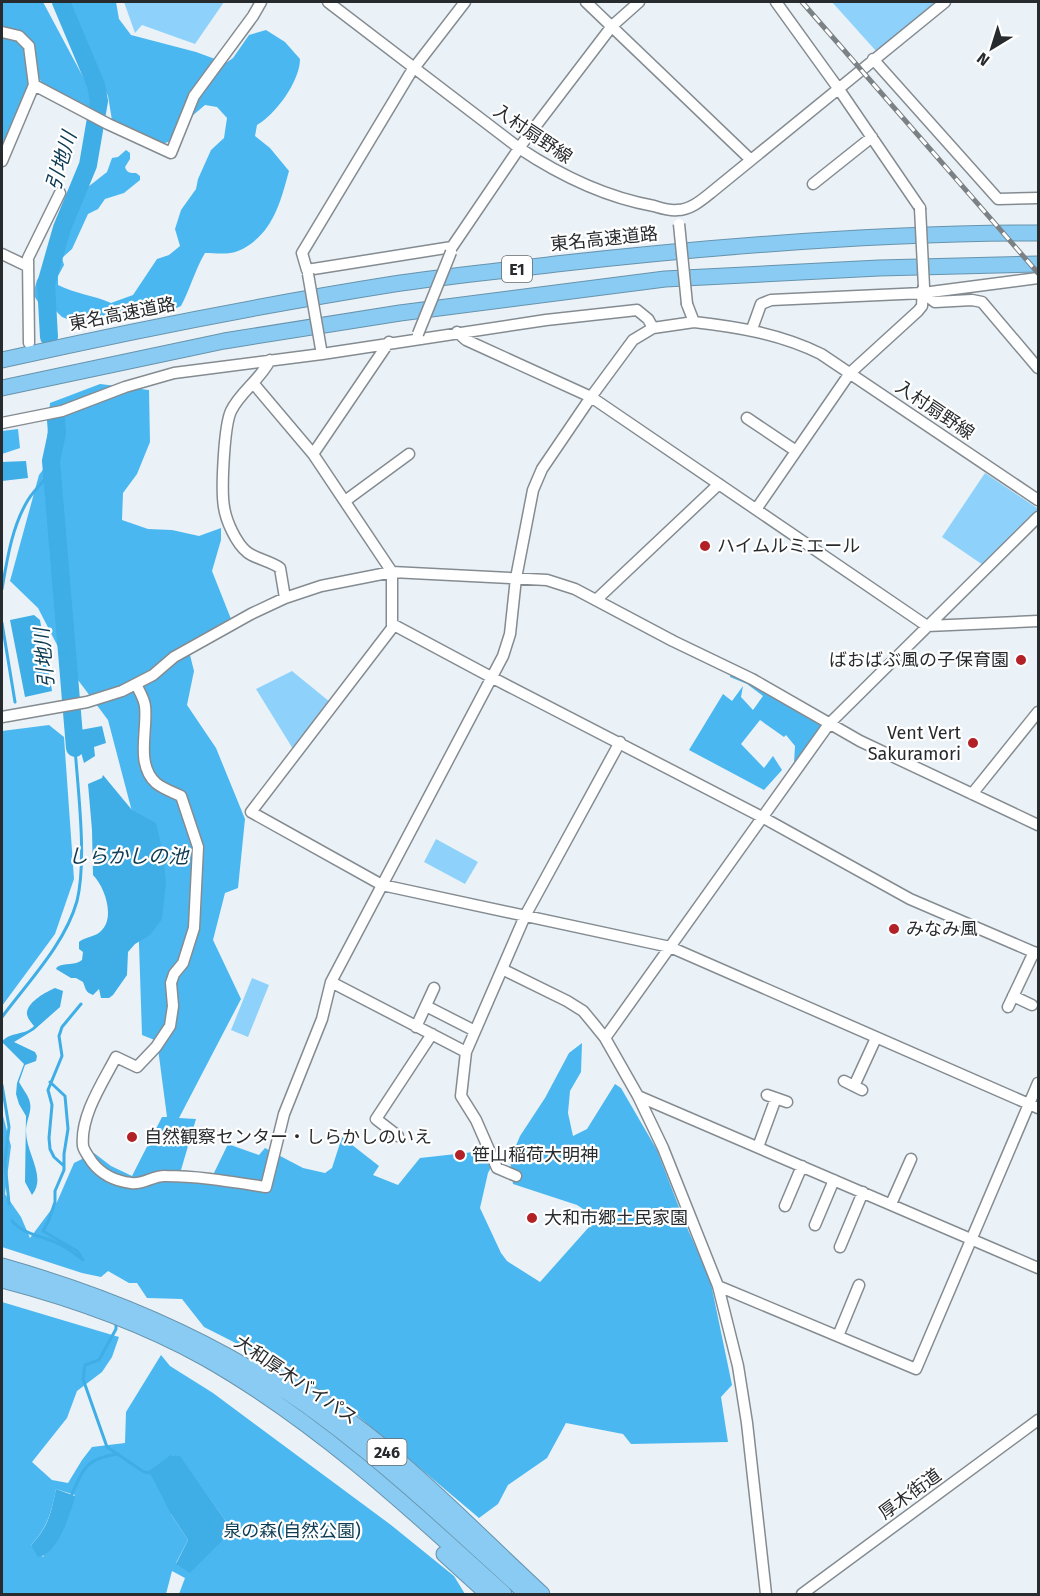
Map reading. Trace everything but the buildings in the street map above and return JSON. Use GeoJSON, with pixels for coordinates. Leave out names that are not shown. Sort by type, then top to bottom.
{"type":"FeatureCollection","features":[{"type":"Feature","properties":{"kind":"highway","name":"東名高速道路"},"geometry":{"type":"LineString","coordinates":[[2,360],[219,315],[418,281],[660,252],[776,243],[986,233],[1038,233]]}},
{"type":"Feature","properties":{"kind":"highway","name":"E1"},"geometry":{"type":"LineString","coordinates":[[2,388],[236,339],[400,313],[654,280],[867,268],[1038,264]]}},
{"type":"Feature","properties":{"kind":"highway","name":"大和厚木バイパス"},"geometry":{"type":"LineString","coordinates":[[2,1266],[77,1288],[206,1352],[302,1422],[361,1457],[429,1504],[527,1594]]}},
{"type":"Feature","properties":{"kind":"highway","name":"大和厚木バイパス"},"geometry":{"type":"LineString","coordinates":[[2,1280],[152,1325]]}},
{"type":"Feature","properties":{"kind":"highway","name":"246"},"geometry":{"type":"LineString","coordinates":[[206,1352],[273,1413],[343,1465],[412,1523],[488,1594]]}},
{"type":"Feature","properties":{"kind":"highway","name":"246"},"geometry":{"type":"LineString","coordinates":[[206,1352],[264,1367],[307,1391],[350,1422],[437,1496],[542,1594]]}},
{"type":"Feature","properties":{"kind":"highway","name":"大和厚木バイパス"},"geometry":{"type":"LineString","coordinates":[[361,1457],[419,1516],[504,1594]]}},
{"type":"Feature","properties":{"kind":"street"},"geometry":{"type":"LineString","coordinates":[[34,85],[108,124],[171,153],[194,96],[261,2]]}},
{"type":"Feature","properties":{"kind":"street","name":"入村扇野線"},"geometry":{"type":"LineString","coordinates":[[328,2],[519,148],[550,169],[590,189],[678,211]]}},
{"type":"Feature","properties":{"kind":"street"},"geometry":{"type":"LineString","coordinates":[[321,351],[302,253],[414,67],[465,2]]}},
{"type":"Feature","properties":{"kind":"street"},"geometry":{"type":"LineString","coordinates":[[586,2],[751,160]]}},
{"type":"Feature","properties":{"kind":"street"},"geometry":{"type":"LineString","coordinates":[[417,337],[452,249],[519,148],[612,26],[639,2]]}},
{"type":"Feature","properties":{"kind":"street"},"geometry":{"type":"LineString","coordinates":[[757,508],[850,373],[922,306],[923,290],[920,208],[776,2]]}},
{"type":"Feature","properties":{"kind":"street"},"geometry":{"type":"LineString","coordinates":[[694,322],[687,304],[678,211],[695,206],[945,2]]}},
{"type":"Feature","properties":{"kind":"street"},"geometry":{"type":"LineString","coordinates":[[2,32],[19,36],[29,46],[34,85],[2,161]]}},
{"type":"Feature","properties":{"kind":"street"},"geometry":{"type":"LineString","coordinates":[[873,59],[998,199],[1038,198]]}},
{"type":"Feature","properties":{"kind":"street"},"geometry":{"type":"LineString","coordinates":[[813,184],[822,169],[872,137]]}},
{"type":"Feature","properties":{"kind":"street"},"geometry":{"type":"LineString","coordinates":[[28,343],[28,258],[60,193]]}},
{"type":"Feature","properties":{"kind":"street"},"geometry":{"type":"LineString","coordinates":[[307,272],[452,249]]}},
{"type":"Feature","properties":{"kind":"street"},"geometry":{"type":"LineString","coordinates":[[2,254],[27,266]]}},
{"type":"Feature","properties":{"kind":"street"},"geometry":{"type":"LineString","coordinates":[[752,329],[760,304],[771,300],[923,290],[1038,278]]}},
{"type":"Feature","properties":{"kind":"street"},"geometry":{"type":"LineString","coordinates":[[923,290],[935,302],[972,300],[982,303],[1038,368]]}},
{"type":"Feature","properties":{"kind":"street"},"geometry":{"type":"LineString","coordinates":[[2,423],[62,411],[125,387],[174,373],[321,351],[636,310],[648,319],[653,328],[633,340],[625,348],[542,469],[533,490],[516,578],[507,644],[331,982],[322,1019],[284,1114],[266,1187],[217,1179],[162,1175],[142,1184],[129,1183],[113,1179],[99,1171],[83,1148],[92,1103],[116,1057],[137,1067],[156,1047],[170,1026],[171,983],[174,974],[183,963],[194,928],[198,847],[181,796],[158,784],[151,777],[144,762],[145,702],[136,684]]}},
{"type":"Feature","properties":{"kind":"street","name":"入村扇野線"},"geometry":{"type":"LineString","coordinates":[[653,328],[694,322],[752,329],[804,345],[850,373],[1038,500]]}},
{"type":"Feature","properties":{"kind":"street"},"geometry":{"type":"LineString","coordinates":[[457,332],[466,340],[591,397],[927,626],[1038,621]]}},
{"type":"Feature","properties":{"kind":"street"},"geometry":{"type":"LineString","coordinates":[[313,454],[388,342]]}},
{"type":"Feature","properties":{"kind":"street"},"geometry":{"type":"LineString","coordinates":[[270,360],[265,371],[231,412],[227,427],[223,493],[228,522],[247,552],[280,568],[285,598]]}},
{"type":"Feature","properties":{"kind":"street"},"geometry":{"type":"LineString","coordinates":[[253,383],[313,454],[392,572],[392,628],[251,812],[382,885],[670,947],[1033,1106]]}},
{"type":"Feature","properties":{"kind":"street"},"geometry":{"type":"LineString","coordinates":[[747,418],[796,451]]}},
{"type":"Feature","properties":{"kind":"street"},"geometry":{"type":"LineString","coordinates":[[345,501],[409,454]]}},
{"type":"Feature","properties":{"kind":"street"},"geometry":{"type":"LineString","coordinates":[[596,600],[719,484]]}},
{"type":"Feature","properties":{"kind":"street"},"geometry":{"type":"LineString","coordinates":[[605,1038],[829,724],[1038,516]]}},
{"type":"Feature","properties":{"kind":"street"},"geometry":{"type":"LineString","coordinates":[[2,717],[80,703],[136,684],[153,675],[174,657],[251,614],[285,598],[321,586],[392,572],[547,580],[562,584],[596,600],[752,679],[860,741],[1038,825]]}},
{"type":"Feature","properties":{"kind":"street"},"geometry":{"type":"LineString","coordinates":[[392,624],[762,817],[910,899],[1036,953],[1011,1001],[1032,1005]]}},
{"type":"Feature","properties":{"kind":"street"},"geometry":{"type":"LineString","coordinates":[[972,794],[1038,712]]}},
{"type":"Feature","properties":{"kind":"street"},"geometry":{"type":"LineString","coordinates":[[516,1176],[497,1168],[476,1120],[461,1096],[466,1052],[525,916],[620,742]]}},
{"type":"Feature","properties":{"kind":"street"},"geometry":{"type":"LineString","coordinates":[[502,969],[583,1011],[605,1038],[638,1096],[663,1148],[718,1286],[738,1365],[766,1594]]}},
{"type":"Feature","properties":{"kind":"street"},"geometry":{"type":"LineString","coordinates":[[331,982],[466,1052]]}},
{"type":"Feature","properties":{"kind":"street"},"geometry":{"type":"LineString","coordinates":[[416,1027],[434,988]]}},
{"type":"Feature","properties":{"kind":"street"},"geometry":{"type":"LineString","coordinates":[[426,1006],[475,1031]]}},
{"type":"Feature","properties":{"kind":"street"},"geometry":{"type":"LineString","coordinates":[[398,1136],[376,1119],[432,1034]]}},
{"type":"Feature","properties":{"kind":"street"},"geometry":{"type":"LineString","coordinates":[[853,1086],[876,1038]]}},
{"type":"Feature","properties":{"kind":"street"},"geometry":{"type":"LineString","coordinates":[[718,1286],[916,1369],[1033,1106],[1038,1083]]}},
{"type":"Feature","properties":{"kind":"street"},"geometry":{"type":"LineString","coordinates":[[638,1096],[1038,1268]]}},
{"type":"Feature","properties":{"kind":"street"},"geometry":{"type":"LineString","coordinates":[[758,1147],[771,1096],[788,1102]]}},
{"type":"Feature","properties":{"kind":"street"},"geometry":{"type":"LineString","coordinates":[[891,1204],[911,1159]]}},
{"type":"Feature","properties":{"kind":"street"},"geometry":{"type":"LineString","coordinates":[[785,1206],[802,1166]]}},
{"type":"Feature","properties":{"kind":"street"},"geometry":{"type":"LineString","coordinates":[[815,1225],[834,1180]]}},
{"type":"Feature","properties":{"kind":"street"},"geometry":{"type":"LineString","coordinates":[[840,1247],[863,1192]]}},
{"type":"Feature","properties":{"kind":"street"},"geometry":{"type":"LineString","coordinates":[[838,1336],[859,1285]]}},
{"type":"Feature","properties":{"kind":"street","name":"厚木街道"},"geometry":{"type":"LineString","coordinates":[[802,1594],[1038,1420]]}},
{"type":"Feature","properties":{"kind":"shaded area"},"geometry":{"type":"Polygon","coordinates":[[[124,2],[224,2],[195,44],[142,25],[135,33],[124,2]]]}},
{"type":"Feature","properties":{"kind":"shaded area"},"geometry":{"type":"Polygon","coordinates":[[[832,2],[938,2],[876,51],[832,2]]]}},
{"type":"Feature","properties":{"kind":"shaded area"},"geometry":{"type":"Polygon","coordinates":[[[985,473],[1037,508],[1038,512],[983,565],[942,537],[985,473]]]}},
{"type":"Feature","properties":{"kind":"shaded area"},"geometry":{"type":"Polygon","coordinates":[[[292,671],[330,702],[293,749],[256,689],[292,671]]]}},
{"type":"Feature","properties":{"kind":"shaded area"},"geometry":{"type":"Polygon","coordinates":[[[436,839],[478,862],[465,884],[424,862],[436,839]]]}},
{"type":"Feature","properties":{"kind":"shaded area"},"geometry":{"type":"Polygon","coordinates":[[[252,978],[269,985],[248,1037],[231,1030],[252,978]]]}},
{"type":"Feature","properties":{"kind":"green space"},"geometry":{"type":"Polygon","coordinates":[[[2,2],[43,2],[90,90],[93,100],[92,110],[88,111],[46,89],[38,77],[2,162],[2,2]]]}},
{"type":"Feature","properties":{"kind":"green space"},"geometry":{"type":"Polygon","coordinates":[[[66,2],[116,2],[119,19],[131,35],[196,52],[226,63],[233,58],[249,35],[266,30],[285,42],[300,59],[296,77],[286,96],[272,113],[257,125],[255,136],[270,148],[289,171],[273,218],[267,228],[250,245],[234,252],[205,253],[181,306],[165,313],[130,316],[109,323],[80,324],[62,317],[53,308],[40,305],[33,294],[37,280],[56,257],[65,229],[73,218],[79,194],[107,172],[112,158],[118,157],[126,150],[130,153],[130,159],[125,167],[129,172],[140,176],[140,180],[124,193],[105,199],[98,209],[88,214],[72,249],[62,258],[64,265],[58,276],[58,285],[111,303],[133,295],[157,259],[169,255],[180,246],[175,229],[181,210],[196,189],[211,150],[224,138],[227,118],[217,107],[205,105],[178,128],[171,141],[162,144],[112,120],[108,96],[66,2]]]}},
{"type":"Feature","properties":{"kind":"green space"},"geometry":{"type":"Polygon","coordinates":[[[100,384],[149,390],[150,442],[137,474],[123,493],[122,520],[148,529],[172,530],[199,536],[221,528],[221,540],[212,571],[231,619],[187,643],[194,671],[187,705],[216,748],[245,819],[238,888],[225,893],[213,940],[241,999],[179,1118],[196,1119],[181,1170],[213,1175],[228,1144],[259,1155],[265,1148],[303,1168],[325,1173],[332,1168],[342,1137],[379,1166],[373,1175],[398,1185],[420,1158],[483,1151],[497,1156],[488,1173],[480,1208],[507,1261],[540,1282],[597,1218],[577,1205],[513,1184],[510,1160],[520,1136],[545,1098],[569,1053],[582,1043],[581,1072],[570,1091],[568,1113],[573,1136],[587,1129],[615,1084],[621,1088],[657,1150],[685,1223],[710,1279],[732,1385],[721,1397],[728,1442],[631,1444],[623,1434],[566,1423],[547,1458],[508,1485],[498,1504],[479,1518],[345,1405],[285,1368],[204,1327],[182,1299],[147,1298],[137,1283],[129,1283],[108,1271],[101,1277],[82,1273],[2,1247],[2,1112],[11,1146],[5,1194],[21,1217],[30,1238],[57,1202],[74,1163],[94,1153],[111,1166],[132,1176],[162,1117],[167,1117],[157,1041],[142,1035],[135,823],[108,720],[69,668],[38,608],[10,581],[39,475],[45,467],[50,403],[100,384]]]}},
{"type":"Feature","properties":{"kind":"green space"},"geometry":{"type":"Polygon","coordinates":[[[18,429],[20,448],[2,454],[2,431],[18,429]]]}},
{"type":"Feature","properties":{"kind":"green space"},"geometry":{"type":"Polygon","coordinates":[[[731,672],[822,724],[794,763],[795,746],[786,735],[784,737],[760,720],[741,744],[764,768],[773,756],[782,770],[764,790],[689,750],[723,694],[732,701],[743,686],[741,697],[753,710],[763,696],[747,684],[730,677],[731,672]]]}},
{"type":"Feature","properties":{"kind":"green space"},"geometry":{"type":"Polygon","coordinates":[[[49,725],[64,737],[74,879],[55,934],[2,1006],[2,731],[49,725]]]}},
{"type":"Feature","properties":{"kind":"green space","name":"泉の森(自然公園)"},"geometry":{"type":"Polygon","coordinates":[[[2,1302],[119,1337],[112,1357],[102,1372],[77,1391],[67,1418],[32,1462],[52,1480],[68,1483],[92,1447],[125,1443],[126,1412],[161,1355],[170,1366],[213,1393],[391,1525],[454,1576],[465,1594],[179,1594],[185,1578],[172,1571],[166,1594],[2,1594],[2,1302]],[[171,1455],[171,1514],[188,1540],[176,1563],[228,1530],[225,1520],[180,1457],[171,1455]],[[56,1489],[48,1519],[31,1545],[43,1557],[75,1495],[56,1489]]]}},
{"type":"Feature","properties":{"kind":"water"},"geometry":{"type":"Polygon","coordinates":[[[26,461],[28,478],[2,481],[2,462],[26,461]]]}},
{"type":"Feature","properties":{"kind":"water"},"geometry":{"type":"Polygon","coordinates":[[[34,615],[40,620],[52,691],[25,697],[10,620],[34,615]]]}},
{"type":"Feature","properties":{"kind":"water"},"geometry":{"type":"Polygon","coordinates":[[[102,726],[106,743],[94,747],[95,756],[84,763],[75,731],[102,726]]]}},
{"type":"Feature","properties":{"kind":"water","name":"しらかしの池"},"geometry":{"type":"Polygon","coordinates":[[[103,775],[132,810],[156,823],[163,853],[166,883],[162,919],[150,935],[135,944],[128,952],[127,975],[109,998],[101,998],[99,989],[93,995],[90,994],[83,982],[56,969],[82,960],[83,952],[79,949],[79,942],[100,932],[107,919],[105,895],[93,875],[88,784],[102,778],[103,775]]]}},
{"type":"Feature","properties":{"kind":"water"},"geometry":{"type":"Polygon","coordinates":[[[55,988],[63,991],[60,1007],[34,1030],[14,1042],[35,1052],[37,1056],[36,1061],[25,1065],[19,1082],[30,1106],[26,1131],[37,1172],[36,1188],[32,1195],[25,1182],[26,1116],[16,1094],[17,1083],[24,1064],[2,1042],[9,1036],[34,1026],[27,1016],[28,1008],[38,997],[55,988]]]}},
{"type":"Feature","properties":{"kind":"water"},"geometry":{"type":"Polygon","coordinates":[[[171,1455],[180,1456],[225,1520],[228,1530],[221,1542],[190,1573],[176,1564],[188,1540],[171,1514],[149,1471],[171,1455]]]}},
{"type":"Feature","properties":{"kind":"water"},"geometry":{"type":"Polygon","coordinates":[[[56,1489],[75,1496],[67,1522],[57,1541],[52,1549],[38,1557],[31,1545],[42,1532],[48,1519],[56,1489]]]}},
{"type":"Feature","properties":{"kind":"waterway","name":"引地川"},"geometry":{"type":"LineString","coordinates":[[49,337],[46,284],[62,228],[88,165],[99,101],[96,85],[61,2]]}},
{"type":"Feature","properties":{"kind":"waterway","name":"引地川"},"geometry":{"type":"LineString","coordinates":[[56,420],[57,433],[51,461],[75,748]]}},
{"type":"Feature","properties":{"kind":"waterway"},"geometry":{"type":"LineString","coordinates":[[2,589],[11,543],[22,510],[30,496],[52,472]]}},
{"type":"Feature","properties":{"kind":"waterway"},"geometry":{"type":"LineString","coordinates":[[2,623],[15,702]]}},
{"type":"Feature","properties":{"kind":"waterway"},"geometry":{"type":"LineString","coordinates":[[2,1017],[55,947],[77,901],[82,846],[75,748],[82,748]]}},
{"type":"Feature","properties":{"kind":"waterway"},"geometry":{"type":"LineString","coordinates":[[64,1166],[54,1157],[50,1149],[52,1105],[48,1090],[62,1056],[59,1036],[62,1027],[81,1004]]}},
{"type":"Feature","properties":{"kind":"waterway"},"geometry":{"type":"LineString","coordinates":[[50,1082],[65,1096],[68,1129],[64,1170],[55,1191],[55,1202],[49,1220],[43,1231],[77,1251],[82,1258]]}},
{"type":"Feature","properties":{"kind":"waterway","name":"引地川"},"geometry":{"type":"LineString","coordinates":[[2,1085],[9,1127],[5,1162],[9,1204]]}},
{"type":"Feature","properties":{"kind":"waterway","name":"引地川"},"geometry":{"type":"LineString","coordinates":[[12,1221],[28,1232],[53,1241],[83,1260]]}},
{"type":"Feature","properties":{"kind":"waterway","name":"引地川"},"geometry":{"type":"LineString","coordinates":[[116,1323],[116,1329],[99,1360],[85,1365],[83,1379],[107,1447],[144,1472],[151,1473]]}},
{"type":"Feature","properties":{"kind":"waterway"},"geometry":{"type":"LineString","coordinates":[[72,1494],[88,1465],[99,1458],[118,1454]]}},
{"type":"Feature","properties":{"kind":"railway"},"geometry":{"type":"LineString","coordinates":[[802,2],[1038,273]]}},
{"type":"Feature","properties":{"kind":"place","name":"ハイムルミエール"},"geometry":{"type":"Point","coordinates":[705,546]}},
{"type":"Feature","properties":{"kind":"place","name":"ばおばぶ風の子保育園"},"geometry":{"type":"Point","coordinates":[1021,660]}},
{"type":"Feature","properties":{"kind":"place","name":"Vent Vert Sakuramori"},"geometry":{"type":"Point","coordinates":[973,743]}},
{"type":"Feature","properties":{"kind":"place","name":"みなみ風"},"geometry":{"type":"Point","coordinates":[894,929]}},
{"type":"Feature","properties":{"kind":"place","name":"自然観察センター・しらかしのいえ"},"geometry":{"type":"Point","coordinates":[132,1137]}},
{"type":"Feature","properties":{"kind":"place","name":"笹山稲荷大明神"},"geometry":{"type":"Point","coordinates":[460,1155]}},
{"type":"Feature","properties":{"kind":"place","name":"大和市郷土民家園"},"geometry":{"type":"Point","coordinates":[532,1218]}}]}
